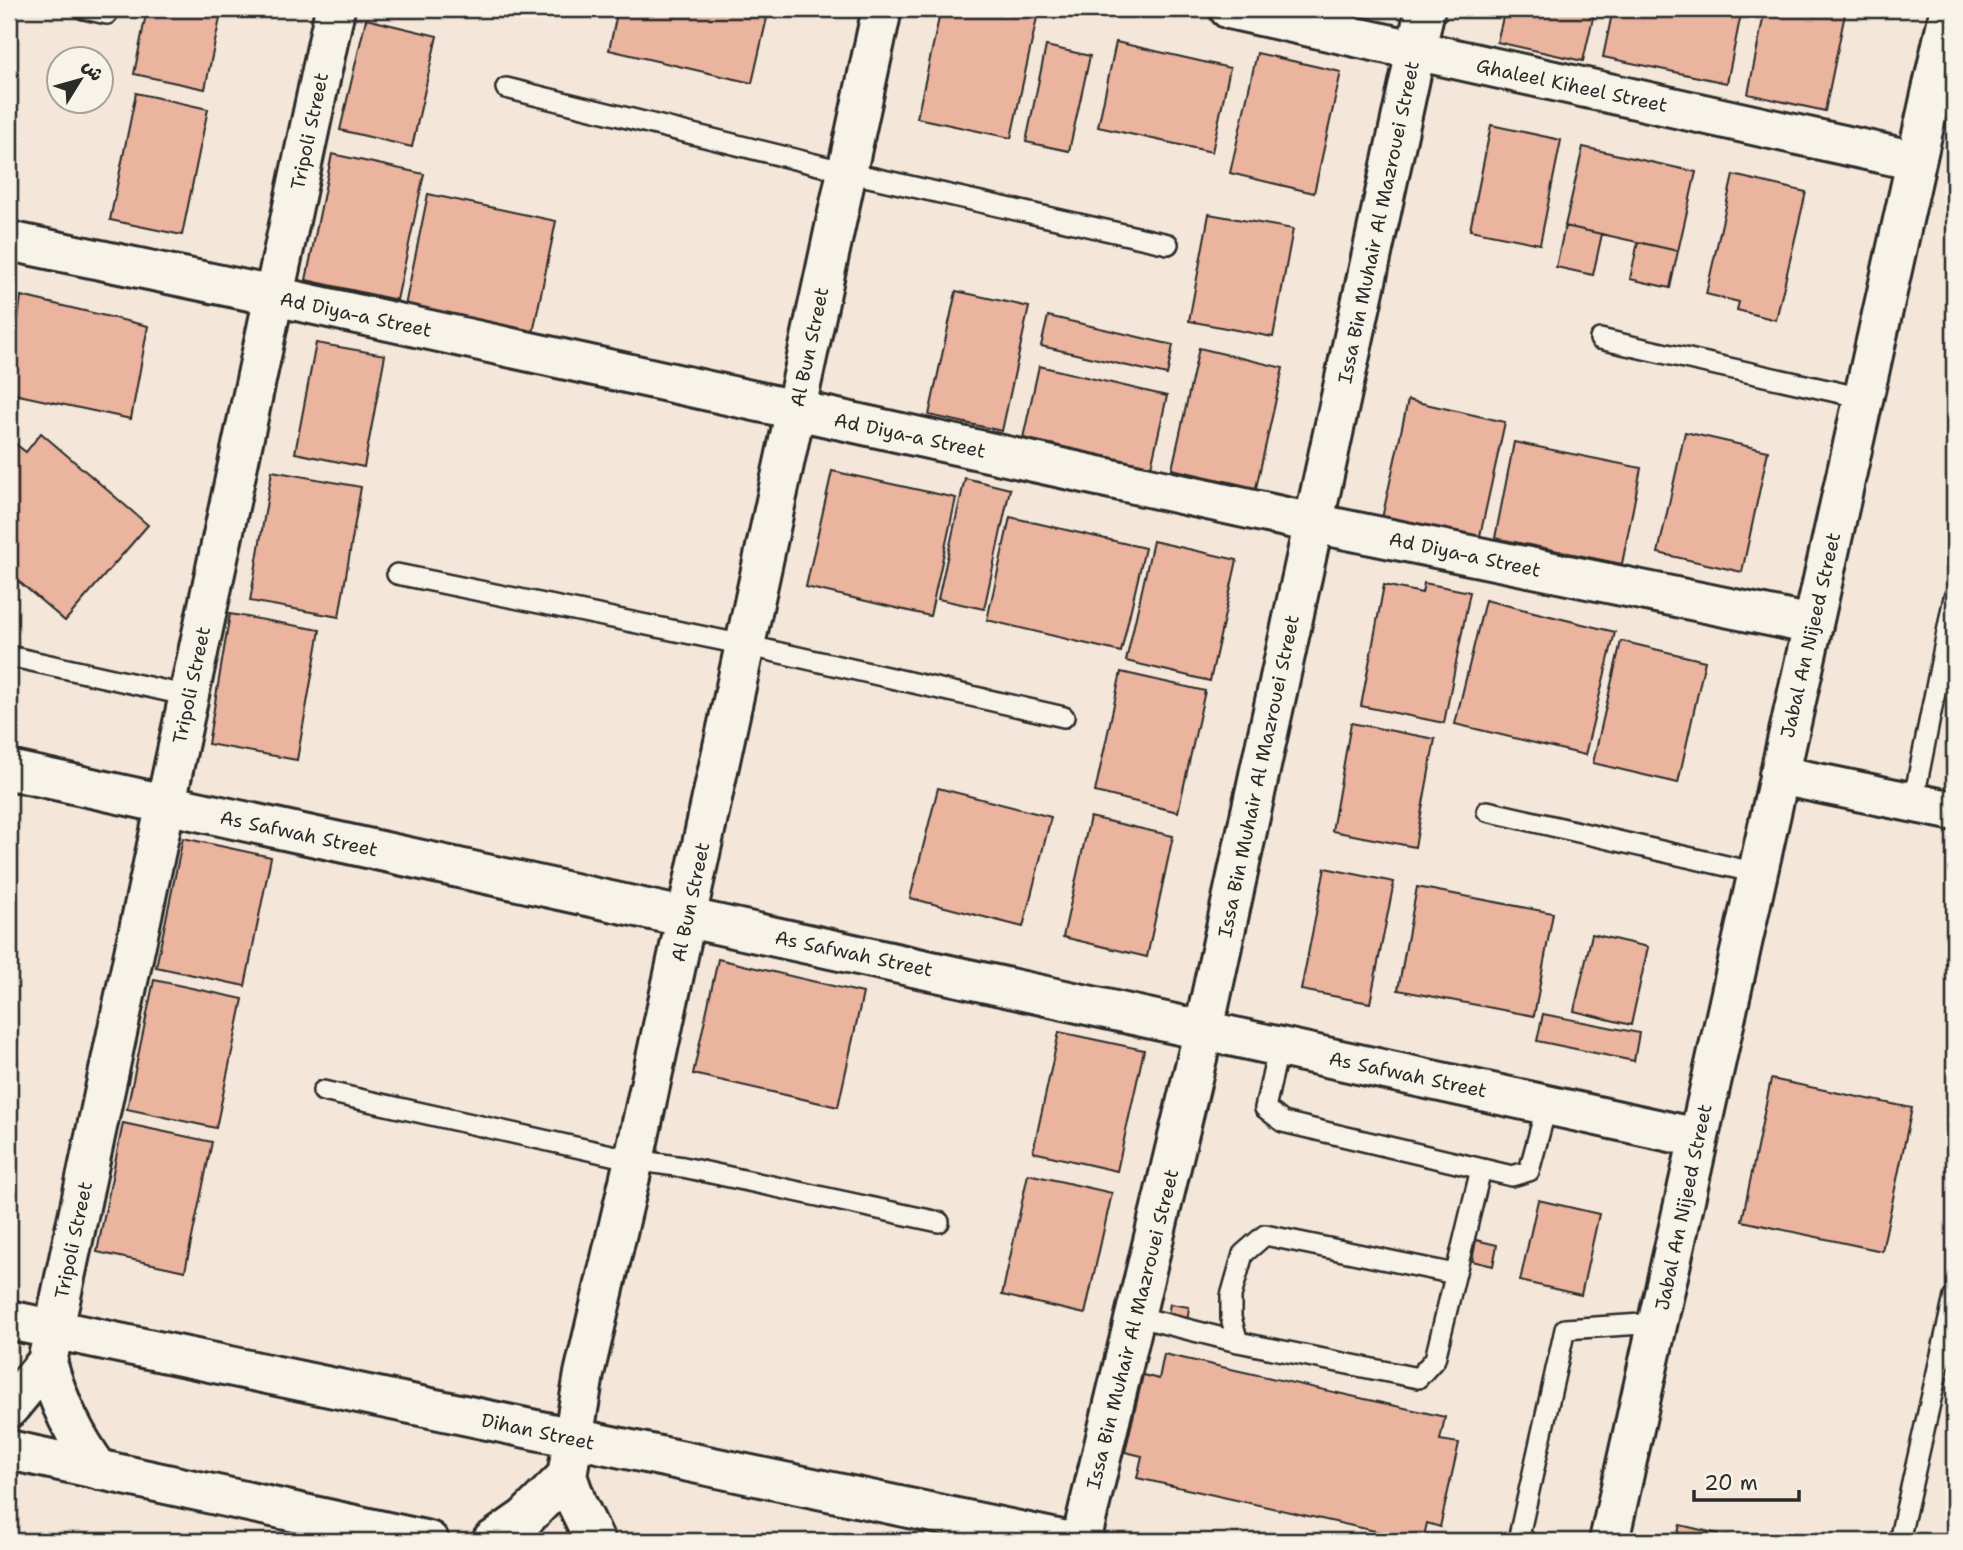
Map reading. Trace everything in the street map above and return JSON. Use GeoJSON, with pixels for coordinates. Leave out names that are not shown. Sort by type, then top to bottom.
{"type":"FeatureCollection","features":[{"type":"Feature","properties":{"kind":"street","name":"Tripoli Street"},"geometry":{"type":"LineString","coordinates":[[99,1470],[66,1419],[55,1391],[50,1346],[335,9]]}},
{"type":"Feature","properties":{"kind":"street","name":"Al Bun Street"},"geometry":{"type":"LineString","coordinates":[[567,1476],[584,1374],[634,1160],[882,9]]}},
{"type":"Feature","properties":{"kind":"street","name":"Ghaleel Kiheel Street"},"geometry":{"type":"LineString","coordinates":[[1228,9],[1916,161]]}},
{"type":"Feature","properties":{"kind":"street","name":"Issa Bin Muhair Al Mazrouei Street"},"geometry":{"type":"LineString","coordinates":[[1081,1541],[1204,1029],[1425,9]]}},
{"type":"Feature","properties":{"kind":"street","name":"Jabal An Nijeed Street"},"geometry":{"type":"LineString","coordinates":[[1609,1541],[1950,9]]}},
{"type":"Feature","properties":{"kind":"street","name":"Ad Diya-a Street"},"geometry":{"type":"LineString","coordinates":[[9,241],[274,296],[1313,523],[1812,625]]}},
{"type":"Feature","properties":{"kind":"street","name":"As Safwah Street"},"geometry":{"type":"LineString","coordinates":[[9,771],[1698,1138]]}},
{"type":"Feature","properties":{"kind":"street"},"geometry":{"type":"LineString","coordinates":[[1779,775],[1954,811]]}},
{"type":"Feature","properties":{"kind":"street","name":"Dihan Street"},"geometry":{"type":"LineString","coordinates":[[9,1320],[50,1346],[575,1438],[1067,1541]]}},
{"type":"Feature","properties":{"kind":"street","name":"Tripoli Street"},"geometry":{"type":"LineString","coordinates":[[9,1408],[50,1346]]}},
{"type":"Feature","properties":{"kind":"street"},"geometry":{"type":"LineString","coordinates":[[9,1450],[429,1541]]}},
{"type":"Feature","properties":{"kind":"street"},"geometry":{"type":"LineString","coordinates":[[492,1541],[525,1518],[567,1476],[595,1541]]}},
{"type":"Feature","properties":{"kind":"lane"},"geometry":{"type":"LineString","coordinates":[[84,9],[107,14]]}},
{"type":"Feature","properties":{"kind":"lane"},"geometry":{"type":"LineString","coordinates":[[506,88],[847,172],[1168,244]]}},
{"type":"Feature","properties":{"kind":"lane"},"geometry":{"type":"LineString","coordinates":[[1600,339],[1863,398]]}},
{"type":"Feature","properties":{"kind":"lane"},"geometry":{"type":"LineString","coordinates":[[397,574],[745,645],[1064,717]]}},
{"type":"Feature","properties":{"kind":"lane"},"geometry":{"type":"LineString","coordinates":[[1913,803],[1954,597]]}},
{"type":"Feature","properties":{"kind":"lane"},"geometry":{"type":"LineString","coordinates":[[9,656],[189,696]]}},
{"type":"Feature","properties":{"kind":"lane"},"geometry":{"type":"LineString","coordinates":[[1487,811],[1757,873]]}},
{"type":"Feature","properties":{"kind":"lane"},"geometry":{"type":"LineString","coordinates":[[1279,1046],[1265,1108],[1283,1122],[1512,1176],[1529,1171],[1547,1105]]}},
{"type":"Feature","properties":{"kind":"lane"},"geometry":{"type":"LineString","coordinates":[[323,1091],[634,1160],[683,1167],[939,1222]]}},
{"type":"Feature","properties":{"kind":"lane"},"geometry":{"type":"LineString","coordinates":[[1135,1316],[1238,1342],[1418,1378],[1435,1359],[1481,1169]]}},
{"type":"Feature","properties":{"kind":"lane"},"geometry":{"type":"LineString","coordinates":[[1238,1342],[1231,1318],[1231,1296],[1243,1254],[1265,1235],[1455,1274]]}},
{"type":"Feature","properties":{"kind":"lane"},"geometry":{"type":"LineString","coordinates":[[1899,1541],[1954,1297]]}},
{"type":"Feature","properties":{"kind":"lane"},"geometry":{"type":"LineString","coordinates":[[1526,1541],[1519,1536],[1565,1329],[1657,1323]]}},
{"type":"Feature","properties":{"kind":"building"},"geometry":{"type":"Polygon","coordinates":[[[147,9],[222,9],[205,89],[134,74],[147,9]]]}},
{"type":"Feature","properties":{"kind":"building"},"geometry":{"type":"Polygon","coordinates":[[[618,9],[769,9],[752,83],[609,50],[618,9]]]}},
{"type":"Feature","properties":{"kind":"building"},"geometry":{"type":"Polygon","coordinates":[[[941,9],[1018,9],[1038,13],[1011,138],[917,118],[941,9]]]}},
{"type":"Feature","properties":{"kind":"building"},"geometry":{"type":"Polygon","coordinates":[[[1505,9],[1595,9],[1583,61],[1497,42],[1505,9]]]}},
{"type":"Feature","properties":{"kind":"building"},"geometry":{"type":"Polygon","coordinates":[[[1613,9],[1742,9],[1727,83],[1603,57],[1613,9]]]}},
{"type":"Feature","properties":{"kind":"building"},"geometry":{"type":"Polygon","coordinates":[[[1765,9],[1846,9],[1825,111],[1748,94],[1765,9]]]}},
{"type":"Feature","properties":{"kind":"building"},"geometry":{"type":"Polygon","coordinates":[[[366,19],[437,36],[412,147],[340,130],[366,19]]]}},
{"type":"Feature","properties":{"kind":"building"},"geometry":{"type":"Polygon","coordinates":[[[1116,42],[1230,68],[1212,152],[1098,127],[1116,42]]]}},
{"type":"Feature","properties":{"kind":"building"},"geometry":{"type":"Polygon","coordinates":[[[1046,46],[1090,56],[1069,151],[1026,142],[1046,46]]]}},
{"type":"Feature","properties":{"kind":"building"},"geometry":{"type":"Polygon","coordinates":[[[1257,53],[1341,72],[1314,193],[1230,173],[1257,53]]]}},
{"type":"Feature","properties":{"kind":"building"},"geometry":{"type":"Polygon","coordinates":[[[136,93],[208,109],[182,235],[110,220],[136,93]]]}},
{"type":"Feature","properties":{"kind":"building"},"geometry":{"type":"Polygon","coordinates":[[[1491,125],[1561,140],[1540,244],[1470,230],[1491,125]]]}},
{"type":"Feature","properties":{"kind":"building"},"geometry":{"type":"Polygon","coordinates":[[[1583,147],[1696,172],[1678,251],[1565,226],[1583,147]]]}},
{"type":"Feature","properties":{"kind":"building"},"geometry":{"type":"Polygon","coordinates":[[[332,154],[424,174],[397,300],[306,280],[332,154]]]}},
{"type":"Feature","properties":{"kind":"building"},"geometry":{"type":"Polygon","coordinates":[[[1733,175],[1806,192],[1776,320],[1737,310],[1739,302],[1706,294],[1733,175]]]}},
{"type":"Feature","properties":{"kind":"building"},"geometry":{"type":"Polygon","coordinates":[[[428,194],[556,221],[533,333],[405,306],[428,194]]]}},
{"type":"Feature","properties":{"kind":"building"},"geometry":{"type":"Polygon","coordinates":[[[1209,214],[1293,229],[1273,337],[1189,321],[1209,214]]]}},
{"type":"Feature","properties":{"kind":"building"},"geometry":{"type":"Polygon","coordinates":[[[1565,226],[1602,234],[1593,275],[1556,267],[1565,226]]]}},
{"type":"Feature","properties":{"kind":"building"},"geometry":{"type":"Polygon","coordinates":[[[1638,242],[1678,251],[1670,288],[1630,279],[1638,242]]]}},
{"type":"Feature","properties":{"kind":"building"},"geometry":{"type":"Polygon","coordinates":[[[956,291],[1029,307],[1002,431],[929,415],[956,291]]]}},
{"type":"Feature","properties":{"kind":"building"},"geometry":{"type":"Polygon","coordinates":[[[21,296],[148,326],[131,419],[9,393],[21,296]]]}},
{"type":"Feature","properties":{"kind":"building"},"geometry":{"type":"Polygon","coordinates":[[[1048,316],[1173,345],[1167,375],[1041,346],[1048,316]]]}},
{"type":"Feature","properties":{"kind":"building"},"geometry":{"type":"Polygon","coordinates":[[[316,343],[385,355],[364,467],[295,453],[316,343]]]}},
{"type":"Feature","properties":{"kind":"building"},"geometry":{"type":"Polygon","coordinates":[[[1199,348],[1283,368],[1256,488],[1172,469],[1199,348]]]}},
{"type":"Feature","properties":{"kind":"building"},"geometry":{"type":"Polygon","coordinates":[[[1039,366],[1167,396],[1151,467],[1023,438],[1039,366]]]}},
{"type":"Feature","properties":{"kind":"building"},"geometry":{"type":"Polygon","coordinates":[[[1408,400],[1505,422],[1478,545],[1381,523],[1408,400]]]}},
{"type":"Feature","properties":{"kind":"building"},"geometry":{"type":"Polygon","coordinates":[[[1685,432],[1768,451],[1742,572],[1658,553],[1685,432]]]}},
{"type":"Feature","properties":{"kind":"building"},"geometry":{"type":"Polygon","coordinates":[[[41,433],[148,525],[65,621],[9,573],[9,439],[26,452],[41,433]]]}},
{"type":"Feature","properties":{"kind":"building"},"geometry":{"type":"Polygon","coordinates":[[[1514,442],[1641,468],[1622,564],[1495,538],[1514,442]]]}},
{"type":"Feature","properties":{"kind":"building"},"geometry":{"type":"Polygon","coordinates":[[[272,471],[361,487],[339,617],[250,601],[272,471]]]}},
{"type":"Feature","properties":{"kind":"building"},"geometry":{"type":"Polygon","coordinates":[[[832,471],[956,498],[930,616],[806,587],[832,471]]]}},
{"type":"Feature","properties":{"kind":"building"},"geometry":{"type":"Polygon","coordinates":[[[965,478],[1010,489],[984,609],[938,599],[965,478]]]}},
{"type":"Feature","properties":{"kind":"building"},"geometry":{"type":"Polygon","coordinates":[[[1010,517],[1145,548],[1121,652],[987,620],[1010,517]]]}},
{"type":"Feature","properties":{"kind":"building"},"geometry":{"type":"Polygon","coordinates":[[[1153,541],[1237,560],[1210,681],[1126,661],[1153,541]]]}},
{"type":"Feature","properties":{"kind":"building"},"geometry":{"type":"Polygon","coordinates":[[[1424,583],[1470,592],[1444,723],[1361,706],[1384,585],[1422,593],[1424,583]]]}},
{"type":"Feature","properties":{"kind":"building"},"geometry":{"type":"Polygon","coordinates":[[[1485,600],[1615,632],[1585,755],[1455,724],[1485,600]]]}},
{"type":"Feature","properties":{"kind":"building"},"geometry":{"type":"Polygon","coordinates":[[[230,614],[320,630],[297,760],[208,744],[230,614]]]}},
{"type":"Feature","properties":{"kind":"building"},"geometry":{"type":"Polygon","coordinates":[[[1621,641],[1705,661],[1678,783],[1593,763],[1621,641]]]}},
{"type":"Feature","properties":{"kind":"building"},"geometry":{"type":"Polygon","coordinates":[[[1121,672],[1205,691],[1178,812],[1095,792],[1121,672]]]}},
{"type":"Feature","properties":{"kind":"building"},"geometry":{"type":"Polygon","coordinates":[[[1351,723],[1435,739],[1415,847],[1332,831],[1351,723]]]}},
{"type":"Feature","properties":{"kind":"building"},"geometry":{"type":"Polygon","coordinates":[[[938,788],[1051,817],[1023,927],[910,898],[938,788]]]}},
{"type":"Feature","properties":{"kind":"building"},"geometry":{"type":"Polygon","coordinates":[[[1090,817],[1173,836],[1147,957],[1063,937],[1090,817]]]}},
{"type":"Feature","properties":{"kind":"building"},"geometry":{"type":"Polygon","coordinates":[[[183,838],[271,857],[245,986],[156,967],[183,838]]]}},
{"type":"Feature","properties":{"kind":"building"},"geometry":{"type":"Polygon","coordinates":[[[1325,868],[1394,882],[1370,1003],[1301,990],[1325,868]]]}},
{"type":"Feature","properties":{"kind":"building"},"geometry":{"type":"Polygon","coordinates":[[[1417,887],[1553,913],[1534,1016],[1398,990],[1417,887]]]}},
{"type":"Feature","properties":{"kind":"building"},"geometry":{"type":"Polygon","coordinates":[[[1592,934],[1648,947],[1631,1025],[1574,1011],[1592,934]]]}},
{"type":"Feature","properties":{"kind":"building"},"geometry":{"type":"Polygon","coordinates":[[[718,959],[863,993],[838,1107],[693,1074],[718,959]]]}},
{"type":"Feature","properties":{"kind":"building"},"geometry":{"type":"Polygon","coordinates":[[[154,980],[243,999],[216,1128],[127,1109],[154,980]]]}},
{"type":"Feature","properties":{"kind":"building"},"geometry":{"type":"Polygon","coordinates":[[[1543,1014],[1639,1033],[1634,1061],[1537,1041],[1543,1014]]]}},
{"type":"Feature","properties":{"kind":"building"},"geometry":{"type":"Polygon","coordinates":[[[1059,1032],[1144,1050],[1117,1171],[1033,1152],[1059,1032]]]}},
{"type":"Feature","properties":{"kind":"building"},"geometry":{"type":"Polygon","coordinates":[[[1771,1079],[1912,1108],[1882,1251],[1742,1221],[1771,1079]]]}},
{"type":"Feature","properties":{"kind":"building"},"geometry":{"type":"Polygon","coordinates":[[[123,1123],[212,1142],[185,1271],[97,1252],[123,1123]]]}},
{"type":"Feature","properties":{"kind":"building"},"geometry":{"type":"Polygon","coordinates":[[[1028,1174],[1112,1193],[1085,1314],[1002,1295],[1028,1174]]]}},
{"type":"Feature","properties":{"kind":"building"},"geometry":{"type":"Polygon","coordinates":[[[1538,1200],[1599,1214],[1581,1295],[1520,1281],[1538,1200]]]}},
{"type":"Feature","properties":{"kind":"building"},"geometry":{"type":"Polygon","coordinates":[[[1476,1240],[1497,1245],[1493,1266],[1472,1261],[1476,1240]]]}},
{"type":"Feature","properties":{"kind":"building"},"geometry":{"type":"Polygon","coordinates":[[[1170,1304],[1189,1307],[1187,1323],[1167,1320],[1170,1304]]]}},
{"type":"Feature","properties":{"kind":"building"},"geometry":{"type":"Polygon","coordinates":[[[1164,1354],[1445,1417],[1440,1440],[1459,1443],[1440,1527],[1427,1523],[1423,1541],[1420,1541],[1137,1478],[1142,1456],[1125,1452],[1143,1375],[1159,1379],[1164,1354]]]}},
{"type":"Feature","properties":{"kind":"building"},"geometry":{"type":"Polygon","coordinates":[[[1680,1525],[1749,1541],[1676,1541],[1680,1525]]]}}]}
